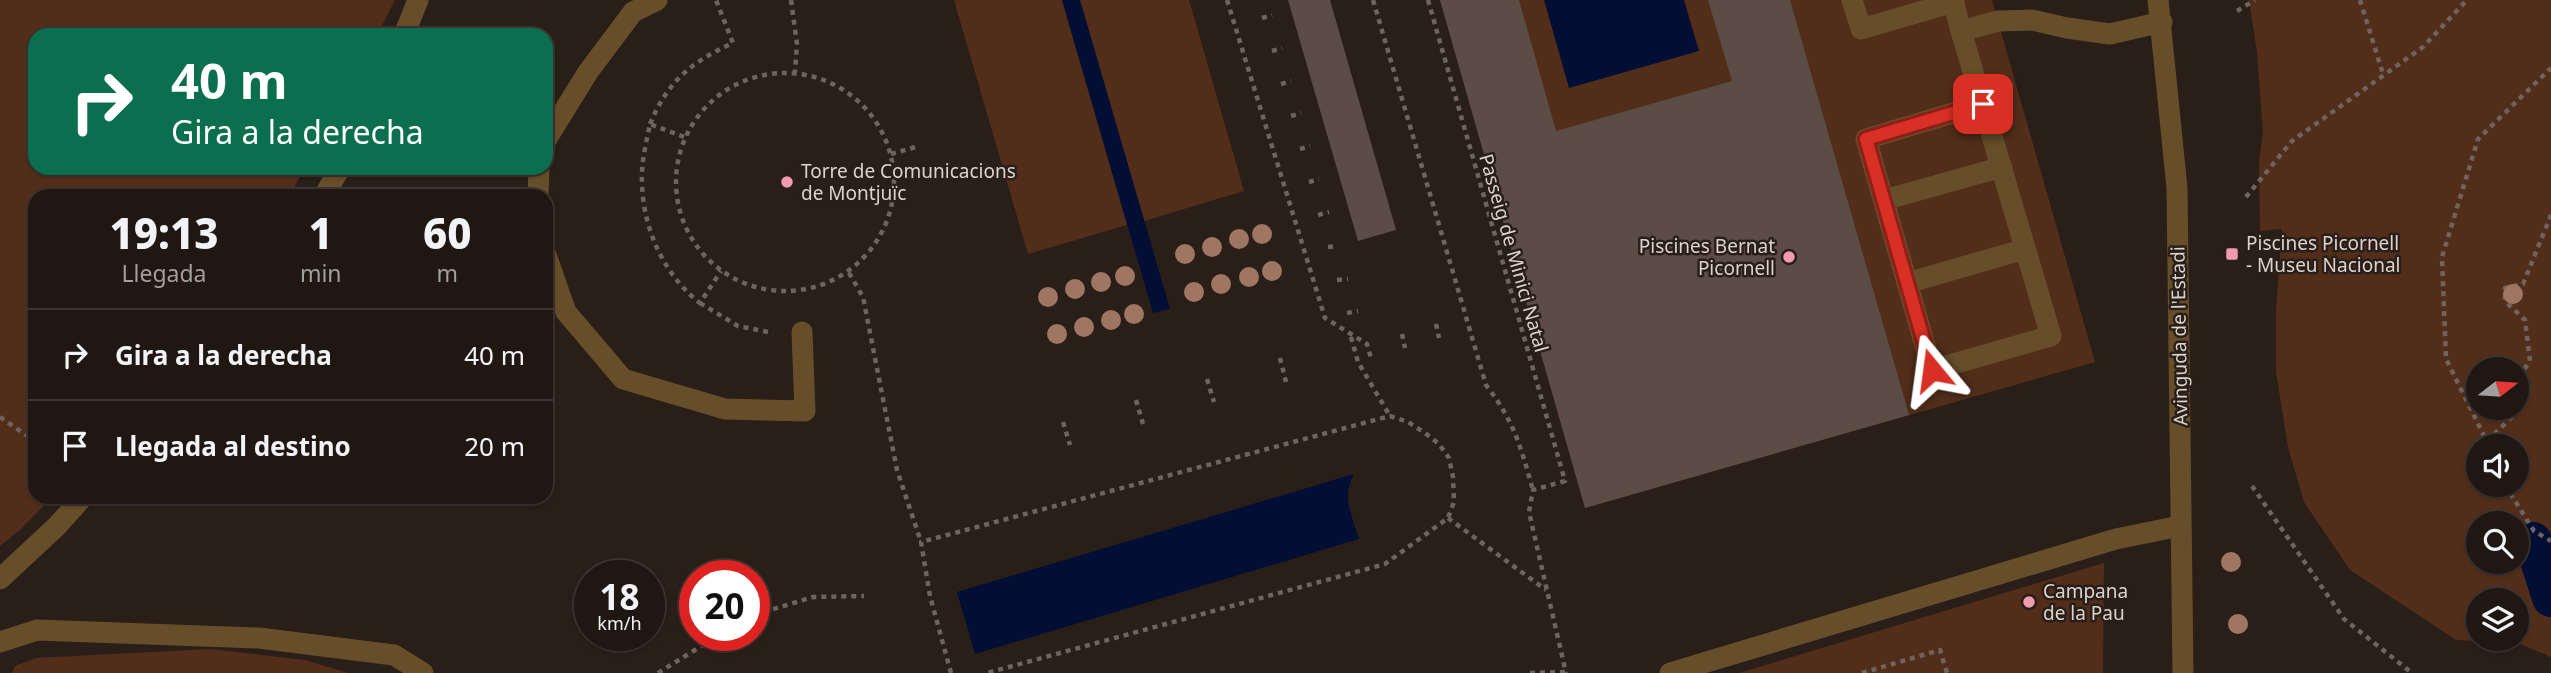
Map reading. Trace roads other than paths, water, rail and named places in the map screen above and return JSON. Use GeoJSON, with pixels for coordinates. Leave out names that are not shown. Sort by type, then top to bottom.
{"type":"FeatureCollection","features":[{"type":"Feature","properties":{"kind":"street"},"geometry":{"type":"LineString","coordinates":[[407,28],[418,0]]}},
{"type":"Feature","properties":{"kind":"street"},"geometry":{"type":"LineString","coordinates":[[553,129],[588,72],[632,12],[657,0]]}},
{"type":"Feature","properties":{"kind":"street"},"geometry":{"type":"LineString","coordinates":[[1852,0],[1861,29],[1953,1],[2052,336],[1932,370],[1866,139],[1983,104]]}},
{"type":"Feature","properties":{"kind":"street","name":"Avinguda de l'Estadi"},"geometry":{"type":"LineString","coordinates":[[2158,0],[2177,188],[2183,673]]}},
{"type":"Feature","properties":{"kind":"street"},"geometry":{"type":"LineString","coordinates":[[1961,31],[1998,21],[2032,20],[2110,34],[2162,22]]}},
{"type":"Feature","properties":{"kind":"street"},"geometry":{"type":"LineString","coordinates":[[1884,200],[2002,167]]}},
{"type":"Feature","properties":{"kind":"street"},"geometry":{"type":"LineString","coordinates":[[1907,283],[2025,248]]}},
{"type":"Feature","properties":{"kind":"street"},"geometry":{"type":"LineString","coordinates":[[553,275],[566,312],[623,379],[725,409],[805,411],[792,333]]}},
{"type":"Feature","properties":{"kind":"street"},"geometry":{"type":"LineString","coordinates":[[0,579],[77,504]]}},
{"type":"Feature","properties":{"kind":"street"},"geometry":{"type":"LineString","coordinates":[[1670,673],[2116,539],[2180,526]]}},
{"type":"Feature","properties":{"kind":"street"},"geometry":{"type":"LineString","coordinates":[[0,642],[37,630],[259,638],[394,655],[423,673]]}},
{"type":"Feature","properties":{"kind":"water"},"geometry":{"type":"Polygon","coordinates":[[[1062,0],[1080,0],[1170,309],[1153,313],[1062,0]]]}},
{"type":"Feature","properties":{"kind":"water"},"geometry":{"type":"Polygon","coordinates":[[[1544,0],[1684,0],[1699,51],[1569,88],[1544,0]]]}},
{"type":"Feature","properties":{"kind":"water"},"geometry":{"type":"Polygon","coordinates":[[[1354,474],[1348,498],[1359,539],[975,654],[957,592],[1354,474]]]}},
{"type":"Feature","properties":{"kind":"waterway"},"geometry":{"type":"LineString","coordinates":[[2533,541],[2551,598]]}},
{"type":"Feature","properties":{"kind":"place","name":"Torre de Comunicacions de Montjuïc"},"geometry":{"type":"Point","coordinates":[787,182]}},
{"type":"Feature","properties":{"kind":"place","name":"Piscines Picornell - Museu Nacional"},"geometry":{"type":"Point","coordinates":[2232,254]}},
{"type":"Feature","properties":{"kind":"place","name":"Piscines Bernat Picornell"},"geometry":{"type":"Point","coordinates":[1789,257]}},
{"type":"Feature","properties":{"kind":"place","name":"Campana de la Pau"},"geometry":{"type":"Point","coordinates":[2029,602]}}]}
